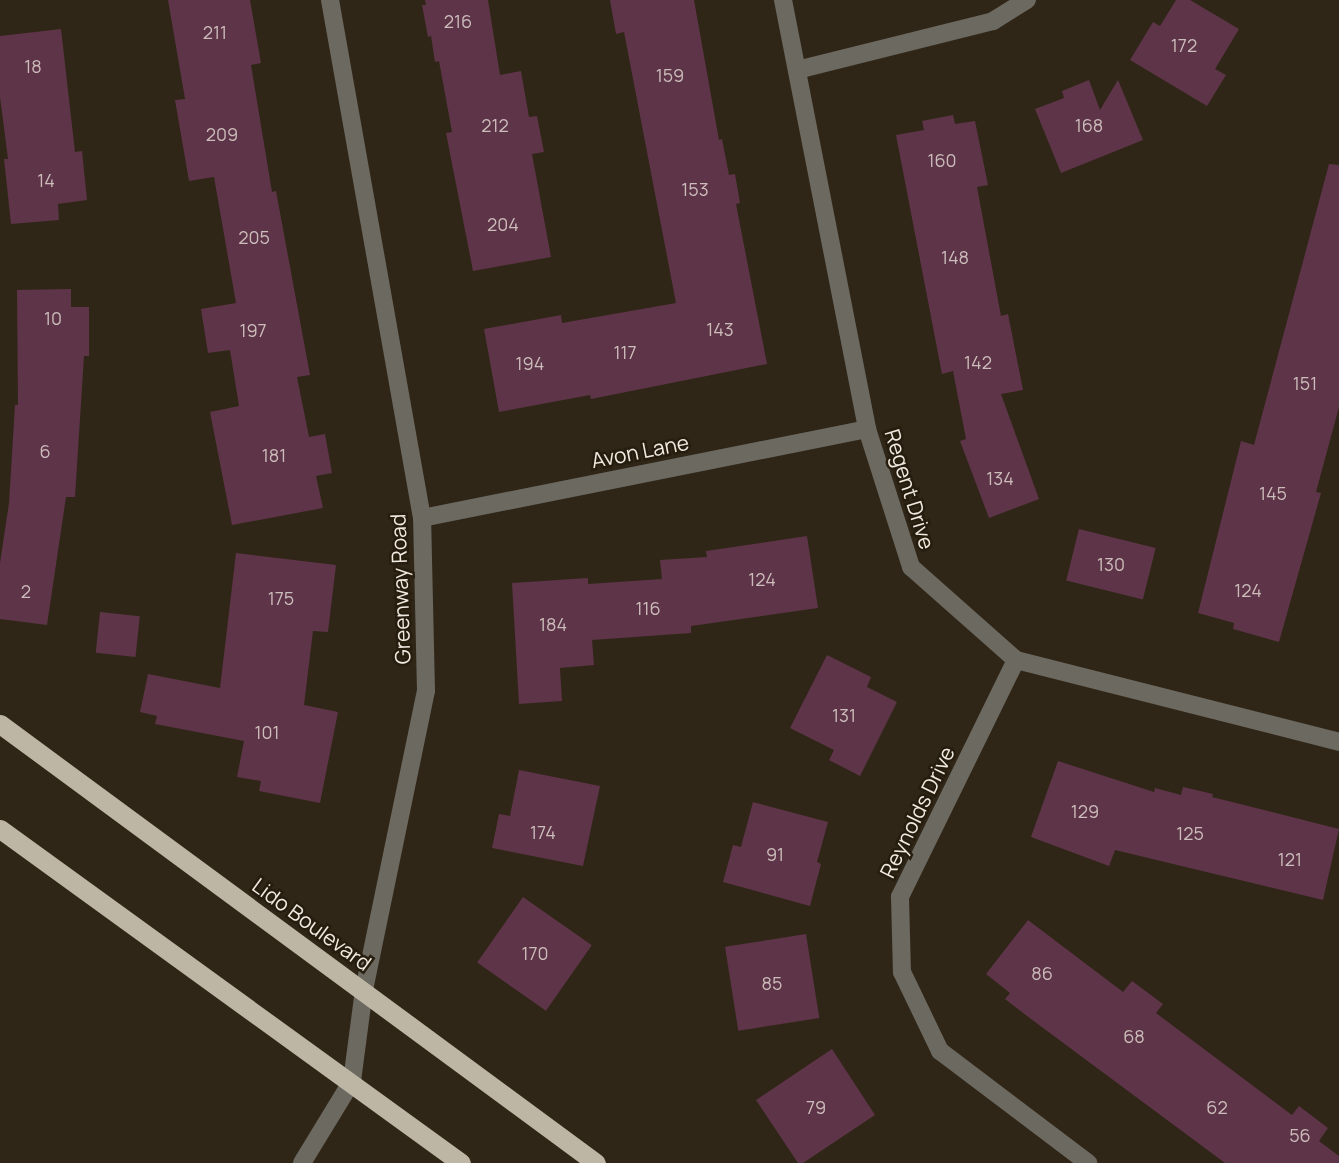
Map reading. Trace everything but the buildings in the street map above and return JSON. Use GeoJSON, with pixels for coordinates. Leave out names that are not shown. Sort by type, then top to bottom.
{"type":"FeatureCollection","features":[{"type":"Feature","properties":{"kind":"highway","name":"Lido Boulevard"},"geometry":{"type":"LineString","coordinates":[[0,724],[596,1163]]}},
{"type":"Feature","properties":{"kind":"highway"},"geometry":{"type":"LineString","coordinates":[[0,829],[352,1081],[461,1163]]}},
{"type":"Feature","properties":{"kind":"street","name":"Greenway Road"},"geometry":{"type":"LineString","coordinates":[[302,1163],[352,1081],[364,990],[426,691],[422,518],[330,0]]}},
{"type":"Feature","properties":{"kind":"street","name":"Regent Drive"},"geometry":{"type":"LineString","coordinates":[[783,0],[867,429],[911,568],[1016,660],[1339,742]]}},
{"type":"Feature","properties":{"kind":"street"},"geometry":{"type":"LineString","coordinates":[[797,70],[993,21],[1027,0]]}},
{"type":"Feature","properties":{"kind":"street","name":"Avon Lane"},"geometry":{"type":"LineString","coordinates":[[422,518],[867,429]]}},
{"type":"Feature","properties":{"kind":"street","name":"Reynolds Drive"},"geometry":{"type":"LineString","coordinates":[[1016,660],[900,897],[902,972],[940,1051],[1088,1163]]}}]}
